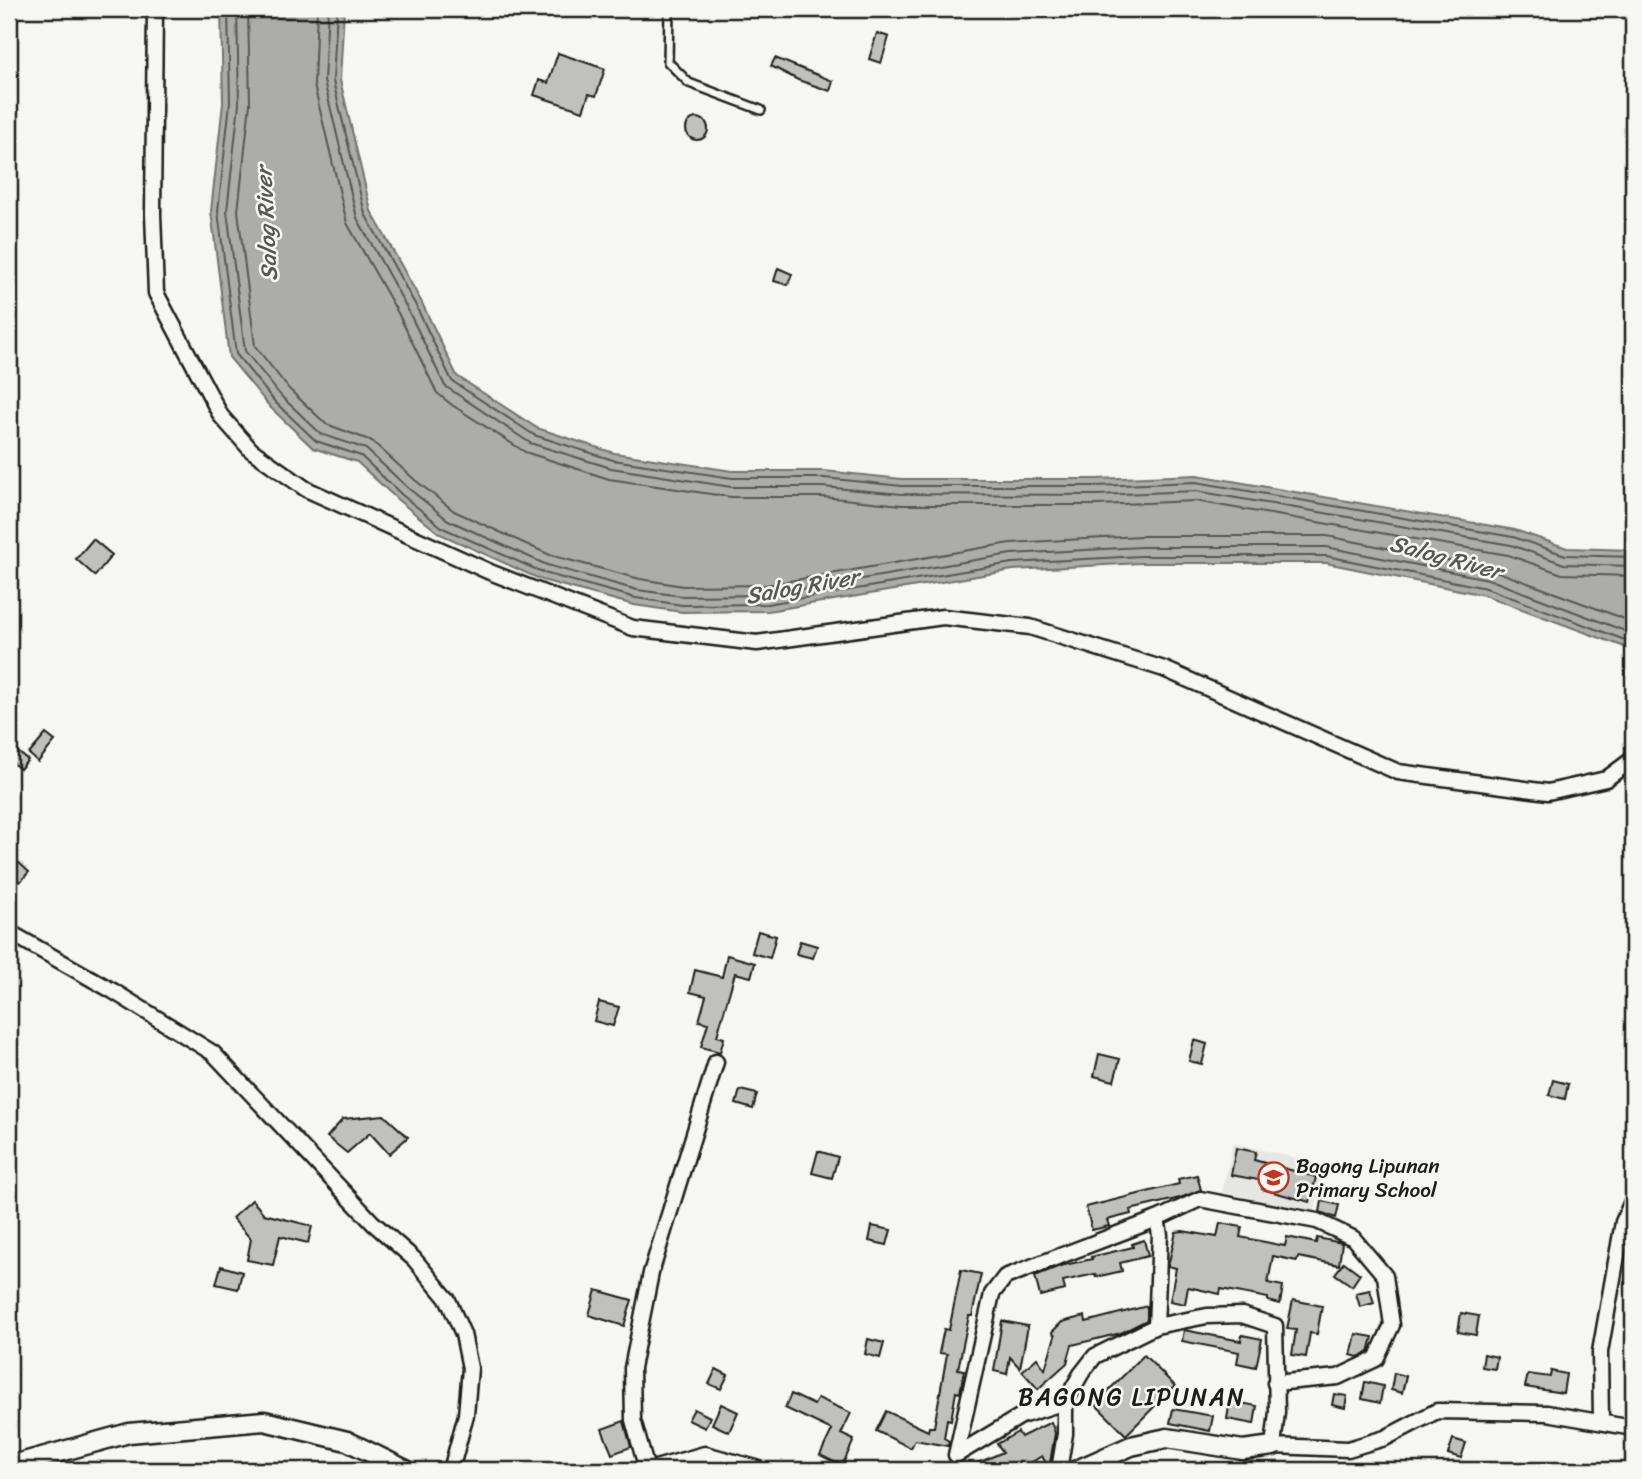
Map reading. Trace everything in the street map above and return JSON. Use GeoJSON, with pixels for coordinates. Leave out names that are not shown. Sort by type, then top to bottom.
{"type":"FeatureCollection","features":[{"type":"Feature","properties":{"kind":"street"},"geometry":{"type":"LineString","coordinates":[[155,9],[153,214],[156,293],[221,416],[251,450],[306,489],[489,572],[633,628],[757,643],[943,617],[1030,627],[1164,669],[1398,772],[1548,792],[1606,779],[1633,760]]}},
{"type":"Feature","properties":{"kind":"street"},"geometry":{"type":"LineString","coordinates":[[9,932],[113,991],[213,1053],[373,1223],[414,1259],[448,1300],[463,1334],[470,1368],[466,1415],[451,1470]]}},
{"type":"Feature","properties":{"kind":"street"},"geometry":{"type":"LineString","coordinates":[[647,1470],[633,1420],[632,1368],[651,1272],[716,1062]]}},
{"type":"Feature","properties":{"kind":"street"},"geometry":{"type":"LineString","coordinates":[[1065,1402],[1021,1416],[956,1455],[992,1294],[1005,1277],[1157,1219],[1200,1199],[1317,1221],[1353,1238],[1385,1276],[1392,1325],[1376,1359],[1338,1377],[1275,1383]]}},
{"type":"Feature","properties":{"kind":"street"},"geometry":{"type":"LineString","coordinates":[[1601,1422],[1600,1352],[1623,1222],[1633,1199]]}},
{"type":"Feature","properties":{"kind":"street"},"geometry":{"type":"LineString","coordinates":[[1156,1326],[1160,1235],[1157,1219]]}},
{"type":"Feature","properties":{"kind":"street"},"geometry":{"type":"LineString","coordinates":[[1059,1470],[1065,1434],[1065,1402],[1095,1356],[1156,1326],[1207,1316],[1242,1315],[1275,1326],[1277,1412],[1273,1447]]}},
{"type":"Feature","properties":{"kind":"street"},"geometry":{"type":"LineString","coordinates":[[1077,1470],[1131,1446],[1167,1438],[1243,1450],[1273,1447],[1348,1449],[1385,1438],[1437,1411],[1547,1413],[1633,1428]]}},
{"type":"Feature","properties":{"kind":"street"},"geometry":{"type":"LineString","coordinates":[[9,1466],[129,1433],[264,1421],[347,1441],[406,1470]]}},
{"type":"Feature","properties":{"kind":"street"},"geometry":{"type":"LineString","coordinates":[[656,1470],[705,1456],[756,1470]]}},
{"type":"Feature","properties":{"kind":"lane"},"geometry":{"type":"LineString","coordinates":[[669,9],[668,62],[690,83],[761,110]]}},
{"type":"Feature","properties":{"kind":"shaded area","name":"Bagong Lipunan Primary School"},"geometry":{"type":"Polygon","coordinates":[[[1233,1143],[1325,1165],[1314,1214],[1222,1192],[1233,1143]]]}},
{"type":"Feature","properties":{"kind":"water","name":"Salog River"},"geometry":{"type":"Polygon","coordinates":[[[221,9],[344,9],[340,80],[371,211],[421,301],[457,376],[537,428],[614,453],[732,471],[824,471],[902,479],[1096,479],[1197,475],[1515,530],[1567,548],[1633,550],[1633,650],[1484,595],[1326,563],[1141,563],[1013,570],[768,611],[682,612],[634,605],[542,580],[440,534],[357,462],[313,448],[270,407],[229,357],[211,211],[223,103],[221,9]]]}},
{"type":"Feature","properties":{"kind":"building"},"geometry":{"type":"Polygon","coordinates":[[[877,33],[889,37],[881,63],[869,59],[877,33]]]}},
{"type":"Feature","properties":{"kind":"building"},"geometry":{"type":"Polygon","coordinates":[[[558,53],[605,69],[596,96],[589,94],[583,111],[534,95],[539,80],[548,83],[558,53]]]}},
{"type":"Feature","properties":{"kind":"building"},"geometry":{"type":"Polygon","coordinates":[[[775,58],[833,81],[830,91],[798,80],[771,66],[775,58]]]}},
{"type":"Feature","properties":{"kind":"building"},"geometry":{"type":"Polygon","coordinates":[[[697,118],[705,121],[708,129],[705,137],[697,140],[689,137],[686,129],[689,121],[697,118]]]}},
{"type":"Feature","properties":{"kind":"building"},"geometry":{"type":"Polygon","coordinates":[[[778,268],[792,274],[788,285],[774,281],[778,268]]]}},
{"type":"Feature","properties":{"kind":"building"},"geometry":{"type":"Polygon","coordinates":[[[93,539],[112,555],[95,576],[76,559],[93,539]]]}},
{"type":"Feature","properties":{"kind":"building"},"geometry":{"type":"Polygon","coordinates":[[[46,734],[55,741],[38,762],[29,754],[46,734]]]}},
{"type":"Feature","properties":{"kind":"building"},"geometry":{"type":"Polygon","coordinates":[[[14,749],[28,760],[20,769],[9,760],[14,749]]]}},
{"type":"Feature","properties":{"kind":"building"},"geometry":{"type":"Polygon","coordinates":[[[15,859],[29,872],[20,882],[9,871],[9,866],[15,859]]]}},
{"type":"Feature","properties":{"kind":"building"},"geometry":{"type":"Polygon","coordinates":[[[758,931],[776,936],[770,958],[752,953],[758,931]]]}},
{"type":"Feature","properties":{"kind":"building"},"geometry":{"type":"Polygon","coordinates":[[[800,941],[817,946],[813,958],[796,954],[800,941]]]}},
{"type":"Feature","properties":{"kind":"building"},"geometry":{"type":"Polygon","coordinates":[[[727,955],[755,963],[751,977],[735,973],[717,1036],[724,1038],[720,1052],[701,1047],[708,1023],[699,1021],[706,996],[690,992],[695,970],[722,977],[727,955]]]}},
{"type":"Feature","properties":{"kind":"building"},"geometry":{"type":"Polygon","coordinates":[[[599,1002],[619,1007],[613,1026],[594,1021],[599,1002]]]}},
{"type":"Feature","properties":{"kind":"building"},"geometry":{"type":"Polygon","coordinates":[[[1194,1040],[1207,1044],[1202,1064],[1189,1061],[1194,1040]]]}},
{"type":"Feature","properties":{"kind":"building"},"geometry":{"type":"Polygon","coordinates":[[[1099,1054],[1120,1059],[1114,1081],[1094,1076],[1099,1054]]]}},
{"type":"Feature","properties":{"kind":"building"},"geometry":{"type":"Polygon","coordinates":[[[1553,1080],[1568,1084],[1565,1099],[1549,1095],[1553,1080]]]}},
{"type":"Feature","properties":{"kind":"building"},"geometry":{"type":"Polygon","coordinates":[[[740,1090],[757,1094],[753,1109],[736,1104],[740,1090]]]}},
{"type":"Feature","properties":{"kind":"building"},"geometry":{"type":"Polygon","coordinates":[[[384,1115],[408,1137],[389,1154],[370,1133],[347,1153],[327,1137],[343,1119],[384,1115]]]}},
{"type":"Feature","properties":{"kind":"building"},"geometry":{"type":"Polygon","coordinates":[[[1236,1148],[1256,1152],[1254,1160],[1316,1177],[1310,1202],[1262,1189],[1264,1181],[1231,1175],[1236,1148]]]}},
{"type":"Feature","properties":{"kind":"building"},"geometry":{"type":"Polygon","coordinates":[[[818,1151],[838,1157],[832,1178],[812,1173],[818,1151]]]}},
{"type":"Feature","properties":{"kind":"building"},"geometry":{"type":"Polygon","coordinates":[[[1197,1175],[1201,1190],[1130,1210],[1131,1214],[1107,1220],[1109,1226],[1092,1230],[1086,1207],[1179,1184],[1178,1179],[1197,1175]]]}},
{"type":"Feature","properties":{"kind":"building"},"geometry":{"type":"Polygon","coordinates":[[[252,1200],[264,1214],[312,1226],[308,1243],[280,1236],[273,1265],[247,1260],[251,1239],[232,1218],[252,1200]]]}},
{"type":"Feature","properties":{"kind":"building"},"geometry":{"type":"Polygon","coordinates":[[[1322,1201],[1339,1205],[1336,1218],[1320,1212],[1322,1201]]]}},
{"type":"Feature","properties":{"kind":"building"},"geometry":{"type":"Polygon","coordinates":[[[1220,1223],[1242,1227],[1240,1237],[1285,1246],[1287,1237],[1316,1243],[1317,1238],[1342,1243],[1339,1265],[1298,1257],[1297,1261],[1273,1256],[1268,1283],[1283,1286],[1280,1304],[1268,1301],[1268,1298],[1221,1289],[1220,1294],[1188,1287],[1185,1304],[1170,1301],[1176,1268],[1168,1266],[1176,1232],[1217,1237],[1220,1223]]]}},
{"type":"Feature","properties":{"kind":"building"},"geometry":{"type":"Polygon","coordinates":[[[872,1226],[891,1230],[887,1245],[869,1241],[872,1226]]]}},
{"type":"Feature","properties":{"kind":"building"},"geometry":{"type":"Polygon","coordinates":[[[1144,1240],[1148,1256],[1120,1263],[1122,1271],[1063,1281],[1065,1290],[1040,1296],[1035,1276],[1060,1266],[1133,1247],[1132,1244],[1144,1240]]]}},
{"type":"Feature","properties":{"kind":"building"},"geometry":{"type":"Polygon","coordinates":[[[1344,1262],[1360,1274],[1352,1286],[1335,1274],[1344,1262]]]}},
{"type":"Feature","properties":{"kind":"building"},"geometry":{"type":"Polygon","coordinates":[[[221,1266],[242,1272],[238,1289],[216,1284],[221,1266]]]}},
{"type":"Feature","properties":{"kind":"building"},"geometry":{"type":"Polygon","coordinates":[[[961,1270],[981,1274],[958,1369],[964,1370],[960,1393],[956,1392],[951,1420],[947,1419],[944,1438],[949,1441],[948,1446],[915,1440],[911,1448],[876,1431],[886,1411],[928,1431],[929,1427],[934,1427],[947,1354],[939,1353],[944,1329],[949,1330],[961,1270]]]}},
{"type":"Feature","properties":{"kind":"building"},"geometry":{"type":"Polygon","coordinates":[[[596,1290],[632,1300],[624,1326],[589,1315],[596,1290]]]}},
{"type":"Feature","properties":{"kind":"building"},"geometry":{"type":"Polygon","coordinates":[[[1370,1290],[1374,1303],[1360,1307],[1356,1293],[1370,1290]]]}},
{"type":"Feature","properties":{"kind":"building"},"geometry":{"type":"Polygon","coordinates":[[[1293,1300],[1322,1306],[1317,1334],[1310,1333],[1306,1357],[1292,1355],[1296,1330],[1287,1329],[1293,1300]]]}},
{"type":"Feature","properties":{"kind":"building"},"geometry":{"type":"Polygon","coordinates":[[[1147,1306],[1147,1320],[1121,1333],[1072,1345],[1067,1363],[1038,1389],[1022,1371],[1037,1358],[1045,1369],[1055,1336],[1052,1332],[1062,1322],[1085,1316],[1086,1322],[1147,1306]]]}},
{"type":"Feature","properties":{"kind":"building"},"geometry":{"type":"Polygon","coordinates":[[[1461,1313],[1479,1316],[1476,1335],[1458,1332],[1461,1313]]]}},
{"type":"Feature","properties":{"kind":"building"},"geometry":{"type":"Polygon","coordinates":[[[1002,1321],[1028,1326],[1020,1368],[1010,1357],[1007,1374],[994,1371],[1002,1321]]]}},
{"type":"Feature","properties":{"kind":"building"},"geometry":{"type":"Polygon","coordinates":[[[1184,1330],[1241,1341],[1242,1335],[1262,1339],[1256,1367],[1237,1363],[1239,1352],[1182,1341],[1184,1330]]]}},
{"type":"Feature","properties":{"kind":"building"},"geometry":{"type":"Polygon","coordinates":[[[1356,1334],[1373,1337],[1369,1352],[1358,1357],[1351,1355],[1356,1334]]]}},
{"type":"Feature","properties":{"kind":"building"},"geometry":{"type":"Polygon","coordinates":[[[868,1339],[884,1343],[880,1358],[865,1354],[868,1339]]]}},
{"type":"Feature","properties":{"kind":"building"},"geometry":{"type":"Polygon","coordinates":[[[1484,1354],[1497,1357],[1495,1369],[1482,1367],[1484,1354]]]}},
{"type":"Feature","properties":{"kind":"building"},"geometry":{"type":"Polygon","coordinates":[[[1144,1355],[1175,1386],[1126,1435],[1095,1404],[1144,1355]]]}},
{"type":"Feature","properties":{"kind":"building"},"geometry":{"type":"Polygon","coordinates":[[[716,1369],[728,1375],[721,1389],[709,1384],[716,1369]]]}},
{"type":"Feature","properties":{"kind":"building"},"geometry":{"type":"Polygon","coordinates":[[[1551,1371],[1566,1374],[1563,1393],[1525,1387],[1528,1374],[1550,1377],[1551,1371]]]}},
{"type":"Feature","properties":{"kind":"building"},"geometry":{"type":"Polygon","coordinates":[[[1394,1373],[1406,1376],[1402,1393],[1391,1390],[1394,1373]]]}},
{"type":"Feature","properties":{"kind":"building"},"geometry":{"type":"Polygon","coordinates":[[[1365,1382],[1383,1386],[1380,1403],[1362,1399],[1365,1382]]]}},
{"type":"Feature","properties":{"kind":"building"},"geometry":{"type":"Polygon","coordinates":[[[791,1394],[814,1405],[818,1398],[851,1413],[841,1434],[854,1440],[842,1466],[820,1455],[832,1430],[785,1408],[791,1394]]]}},
{"type":"Feature","properties":{"kind":"building"},"geometry":{"type":"Polygon","coordinates":[[[1334,1394],[1347,1396],[1345,1408],[1332,1405],[1334,1394]]]}},
{"type":"Feature","properties":{"kind":"building"},"geometry":{"type":"Polygon","coordinates":[[[1230,1401],[1257,1406],[1254,1424],[1227,1419],[1230,1401]]]}},
{"type":"Feature","properties":{"kind":"building"},"geometry":{"type":"Polygon","coordinates":[[[721,1404],[738,1412],[729,1432],[712,1424],[721,1404]]]}},
{"type":"Feature","properties":{"kind":"building"},"geometry":{"type":"Polygon","coordinates":[[[694,1409],[710,1417],[705,1428],[688,1420],[694,1409]]]}},
{"type":"Feature","properties":{"kind":"building"},"geometry":{"type":"Polygon","coordinates":[[[1173,1409],[1213,1416],[1210,1431],[1170,1423],[1173,1409]]]}},
{"type":"Feature","properties":{"kind":"building"},"geometry":{"type":"Polygon","coordinates":[[[624,1421],[631,1447],[612,1454],[602,1429],[624,1421]]]}},
{"type":"Feature","properties":{"kind":"building"},"geometry":{"type":"Polygon","coordinates":[[[1051,1422],[1055,1433],[1049,1469],[1042,1456],[1019,1470],[962,1470],[1003,1452],[997,1444],[1018,1432],[1021,1437],[1051,1422]]]}},
{"type":"Feature","properties":{"kind":"building"},"geometry":{"type":"Polygon","coordinates":[[[1453,1439],[1466,1443],[1461,1458],[1448,1454],[1453,1439]]]}},
{"type":"Feature","properties":{"kind":"place","name":"Bagong Lipunan Primary School"},"geometry":{"type":"Point","coordinates":[1273,1178]}},
{"type":"Feature","properties":{"kind":"district","name":"BAGONG LIPUNAN"},"geometry":{"type":"Point","coordinates":[1132,1397]}}]}
